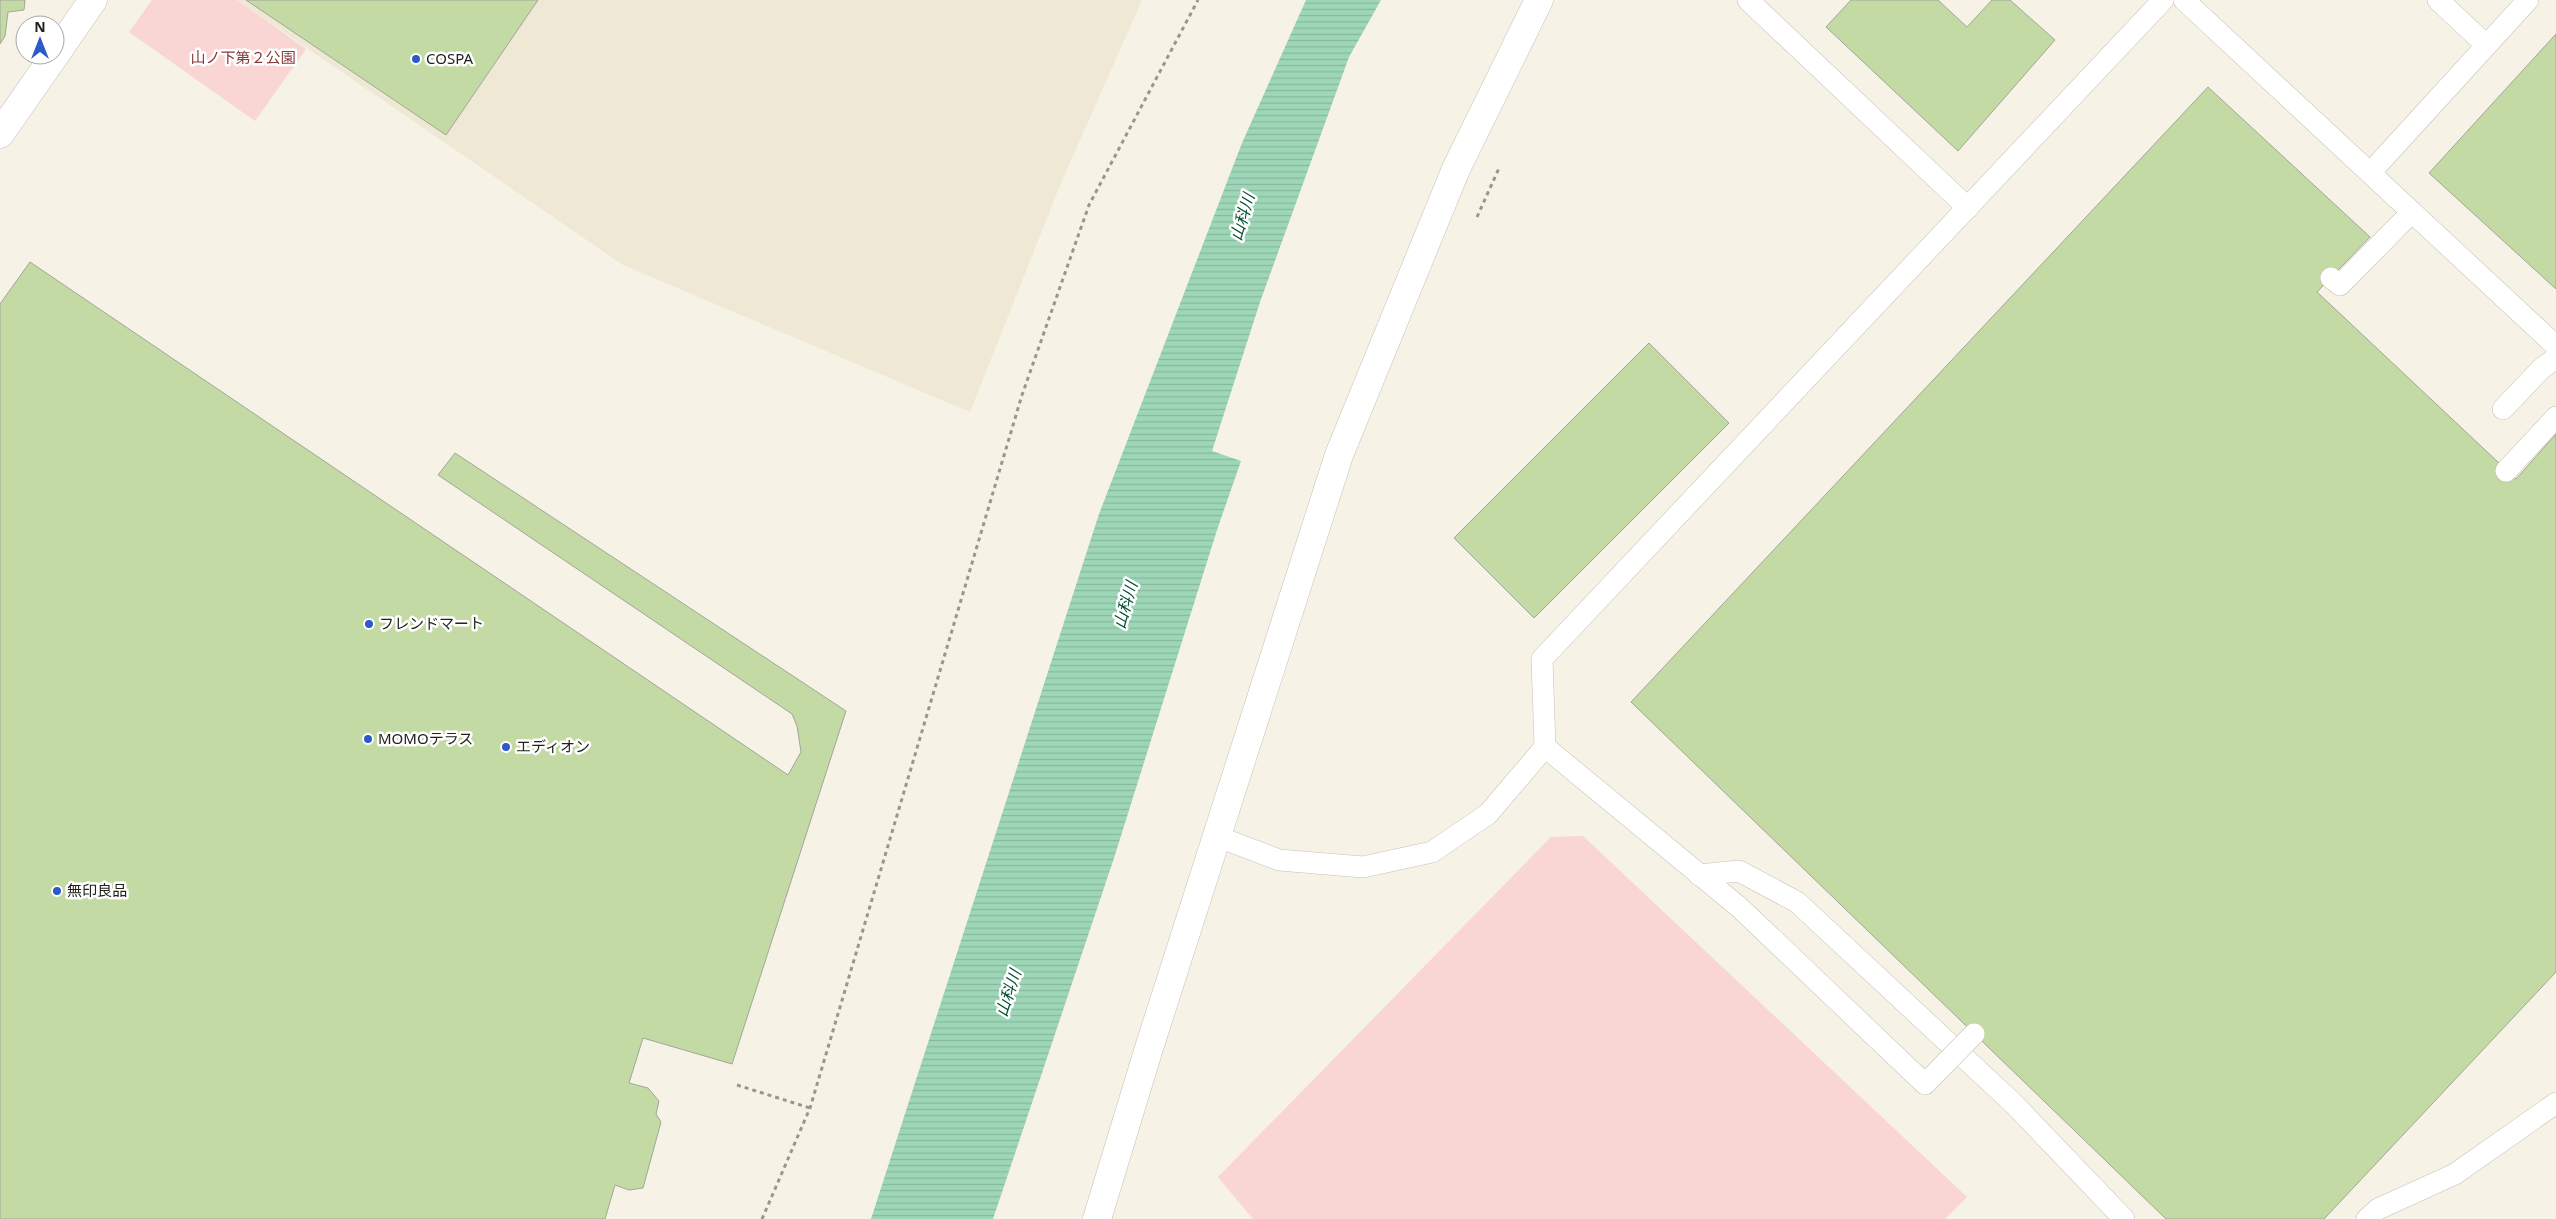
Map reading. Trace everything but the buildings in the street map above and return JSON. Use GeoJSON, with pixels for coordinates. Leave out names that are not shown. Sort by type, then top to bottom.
{"type":"FeatureCollection","features":[{"type":"Feature","properties":{"kind":"street"},"geometry":{"type":"LineString","coordinates":[[65,41],[93,0]]}},
{"type":"Feature","properties":{"kind":"street"},"geometry":{"type":"LineString","coordinates":[[1097,1219],[1148,1048],[1339,454],[1456,169],[1539,0]]}},
{"type":"Feature","properties":{"kind":"street"},"geometry":{"type":"LineString","coordinates":[[0,134],[48,65]]}},
{"type":"Feature","properties":{"kind":"lane"},"geometry":{"type":"LineString","coordinates":[[1216,836],[1280,860],[1363,867],[1432,852],[1488,814],[1545,747],[1542,658],[2163,0]]}},
{"type":"Feature","properties":{"kind":"lane"},"geometry":{"type":"LineString","coordinates":[[2184,0],[2556,346]]}},
{"type":"Feature","properties":{"kind":"lane"},"geometry":{"type":"LineString","coordinates":[[2438,0],[2486,45]]}},
{"type":"Feature","properties":{"kind":"lane"},"geometry":{"type":"LineString","coordinates":[[2370,173],[2528,0]]}},
{"type":"Feature","properties":{"kind":"lane"},"geometry":{"type":"LineString","coordinates":[[1755,2],[1968,208]]}},
{"type":"Feature","properties":{"kind":"lane"},"geometry":{"type":"LineString","coordinates":[[2330,278],[2340,285],[2412,212]]}},
{"type":"Feature","properties":{"kind":"lane"},"geometry":{"type":"LineString","coordinates":[[2503,409],[2541,369],[2556,358]]}},
{"type":"Feature","properties":{"kind":"lane"},"geometry":{"type":"LineString","coordinates":[[2506,471],[2556,417]]}},
{"type":"Feature","properties":{"kind":"lane"},"geometry":{"type":"LineString","coordinates":[[1545,747],[1739,907],[1926,1084],[1974,1034]]}},
{"type":"Feature","properties":{"kind":"lane"},"geometry":{"type":"LineString","coordinates":[[1700,875],[1739,871],[1797,902],[2014,1104],[2124,1219]]}},
{"type":"Feature","properties":{"kind":"lane"},"geometry":{"type":"LineString","coordinates":[[2367,1219],[2378,1209],[2455,1174],[2556,1103]]}},
{"type":"Feature","properties":{"kind":"path"},"geometry":{"type":"LineString","coordinates":[[762,1219],[810,1108],[1025,386],[1089,205],[1198,0]]}},
{"type":"Feature","properties":{"kind":"path"},"geometry":{"type":"LineString","coordinates":[[1476,219],[1500,164]]}},
{"type":"Feature","properties":{"kind":"path"},"geometry":{"type":"LineString","coordinates":[[737,1085],[810,1108]]}},
{"type":"Feature","properties":{"kind":"shaded area"},"geometry":{"type":"Polygon","coordinates":[[[237,0],[1142,0],[1061,183],[970,412],[623,265],[237,0]]]}},
{"type":"Feature","properties":{"kind":"green space","name":"山ノ下第２公園"},"geometry":{"type":"Polygon","coordinates":[[[152,0],[237,0],[306,49],[255,121],[129,32],[152,0]]]}},
{"type":"Feature","properties":{"kind":"green space"},"geometry":{"type":"Polygon","coordinates":[[[1583,836],[1967,1197],[1945,1219],[1253,1219],[1218,1177],[1551,837],[1583,836]]]}},
{"type":"Feature","properties":{"kind":"water","name":"山科川"},"geometry":{"type":"Polygon","coordinates":[[[1306,0],[1381,0],[1349,57],[1260,302],[1212,451],[1241,461],[1217,530],[1114,858],[993,1219],[871,1219],[1099,514],[1242,143],[1306,0]]]}},
{"type":"Feature","properties":{"kind":"place","name":"COSPA"},"geometry":{"type":"Point","coordinates":[416,59]}},
{"type":"Feature","properties":{"kind":"place","name":"フレンドマート"},"geometry":{"type":"Point","coordinates":[369,624]}},
{"type":"Feature","properties":{"kind":"place","name":"MOMOテラス"},"geometry":{"type":"Point","coordinates":[368,739]}},
{"type":"Feature","properties":{"kind":"place","name":"エディオン"},"geometry":{"type":"Point","coordinates":[506,747]}},
{"type":"Feature","properties":{"kind":"place","name":"無印良品"},"geometry":{"type":"Point","coordinates":[57,891]}}]}
